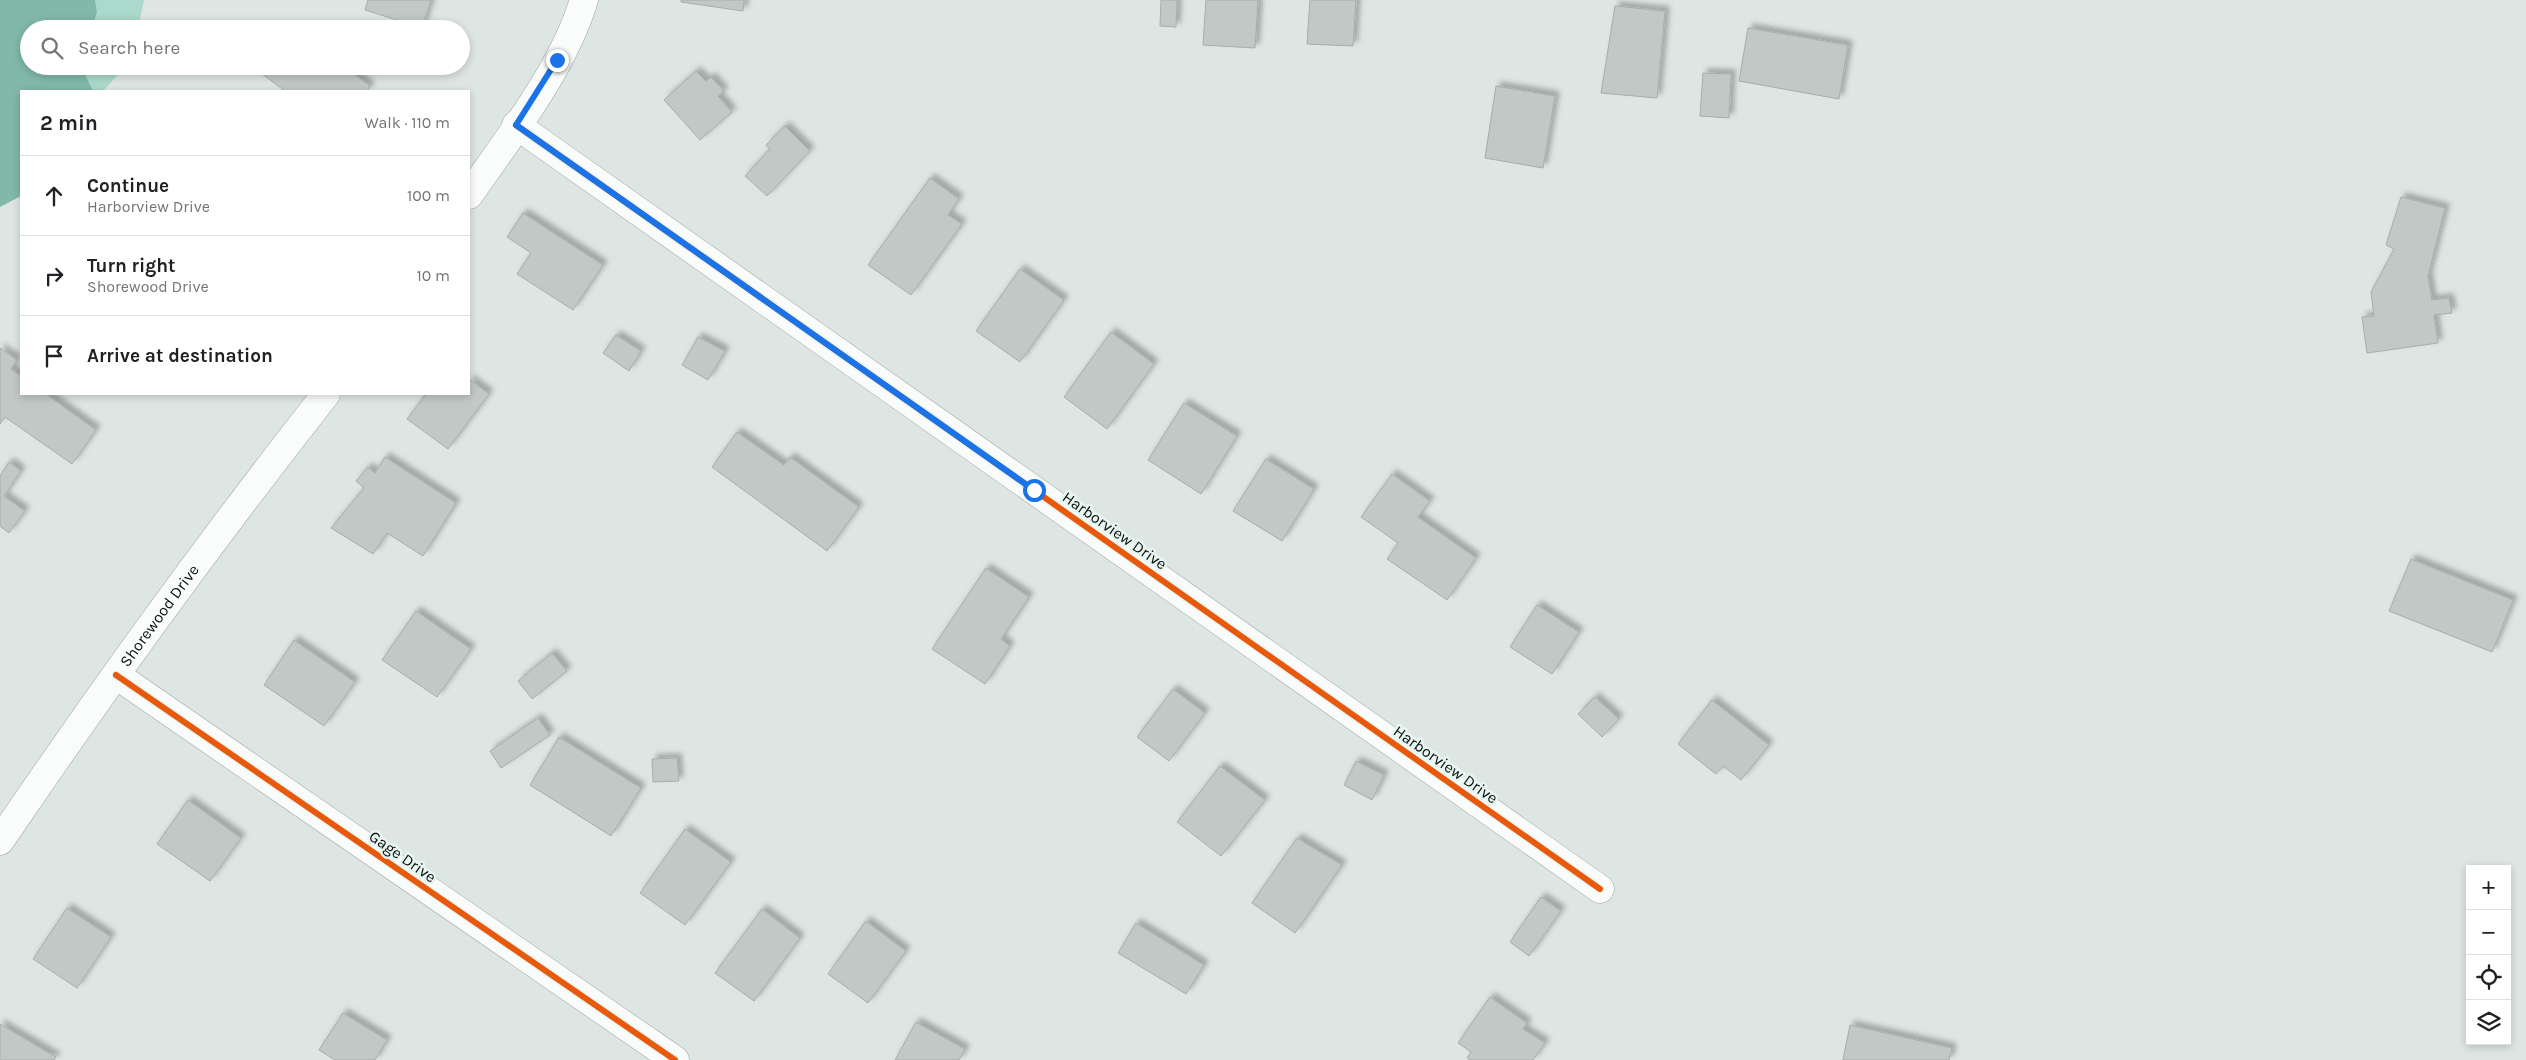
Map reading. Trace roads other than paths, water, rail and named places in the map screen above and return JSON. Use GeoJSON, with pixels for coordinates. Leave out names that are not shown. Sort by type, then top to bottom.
{"type":"FeatureCollection","features":[{"type":"Feature","properties":{"kind":"street"},"geometry":{"type":"LineString","coordinates":[[470,194],[539,91],[575,29],[584,0]]}},
{"type":"Feature","properties":{"kind":"street","name":"Harborview Drive"},"geometry":{"type":"LineString","coordinates":[[516,125],[1600,889]]}},
{"type":"Feature","properties":{"kind":"street","name":"Shorewood Drive"},"geometry":{"type":"LineString","coordinates":[[0,841],[116,675],[270,465],[325,395]]}},
{"type":"Feature","properties":{"kind":"street","name":"Gage Drive"},"geometry":{"type":"LineString","coordinates":[[116,675],[675,1060]]}}]}
